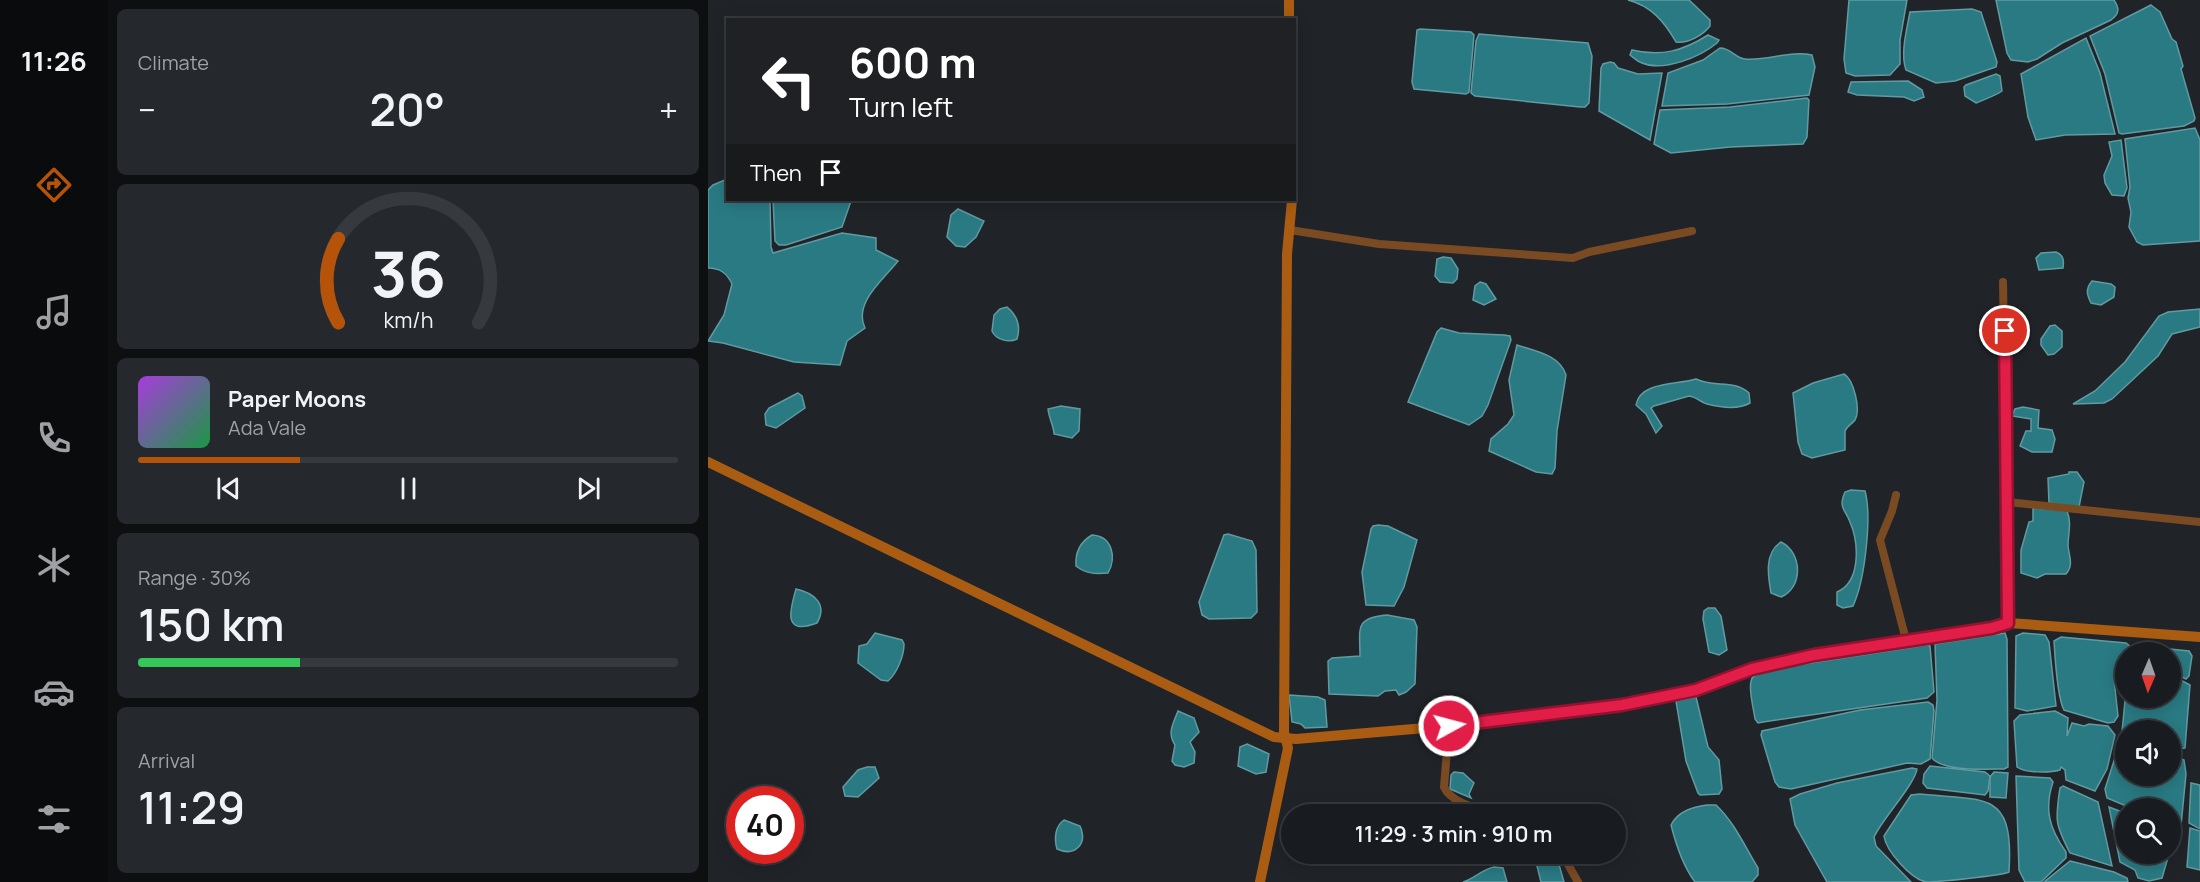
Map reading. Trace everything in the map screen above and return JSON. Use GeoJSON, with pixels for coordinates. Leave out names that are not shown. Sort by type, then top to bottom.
{"type":"FeatureCollection","features":[{"type":"Feature","properties":{"kind":"street"},"geometry":{"type":"LineString","coordinates":[[1289,0],[1289,18]]}},
{"type":"Feature","properties":{"kind":"street"},"geometry":{"type":"LineString","coordinates":[[1260,882],[1288,748],[1285,738],[1287,254],[1292,201]]}},
{"type":"Feature","properties":{"kind":"street"},"geometry":{"type":"LineString","coordinates":[[1290,230],[1380,244],[1573,258],[1589,252],[1692,231]]}},
{"type":"Feature","properties":{"kind":"street"},"geometry":{"type":"LineString","coordinates":[[2003,282],[2008,623]]}},
{"type":"Feature","properties":{"kind":"street"},"geometry":{"type":"LineString","coordinates":[[708,462],[1264,732],[1285,738],[1296,739],[1449,726],[1622,705],[1696,690],[1752,669],[1793,659],[1992,628],[2008,623],[2200,637]]}},
{"type":"Feature","properties":{"kind":"street"},"geometry":{"type":"LineString","coordinates":[[1896,495],[1880,540],[1906,640]]}},
{"type":"Feature","properties":{"kind":"street"},"geometry":{"type":"LineString","coordinates":[[2007,502],[2200,522]]}},
{"type":"Feature","properties":{"kind":"street"},"geometry":{"type":"LineString","coordinates":[[1449,726],[1444,787],[1448,794],[1468,804]]}},
{"type":"Feature","properties":{"kind":"street"},"geometry":{"type":"LineString","coordinates":[[1568,864],[1578,882]]}},
{"type":"Feature","properties":{"kind":"water"},"geometry":{"type":"Polygon","coordinates":[[[1628,0],[1689,0],[1710,20],[1710,26],[1695,38],[1685,42],[1676,42],[1656,15],[1644,6],[1628,0]]]}},
{"type":"Feature","properties":{"kind":"water"},"geometry":{"type":"Polygon","coordinates":[[[1849,0],[1907,0],[1900,40],[1900,64],[1890,75],[1855,76],[1846,73],[1844,59],[1849,0]]]}},
{"type":"Feature","properties":{"kind":"water"},"geometry":{"type":"Polygon","coordinates":[[[1996,0],[2114,0],[2118,11],[2111,20],[2028,62],[2011,60],[2007,53],[1996,0]]]}},
{"type":"Feature","properties":{"kind":"water"},"geometry":{"type":"Polygon","coordinates":[[[2151,5],[2160,12],[2172,39],[2176,42],[2195,118],[2194,121],[2184,126],[2122,134],[2119,133],[2105,74],[2090,36],[2151,5]]]}},
{"type":"Feature","properties":{"kind":"water"},"geometry":{"type":"Polygon","coordinates":[[[1972,9],[1981,12],[1997,62],[1996,67],[1955,81],[1936,83],[1906,70],[1904,49],[1910,12],[1972,9]]]}},
{"type":"Feature","properties":{"kind":"water"},"geometry":{"type":"Polygon","coordinates":[[[1417,30],[1471,32],[1474,35],[1469,92],[1466,94],[1414,89],[1412,82],[1417,30]]]}},
{"type":"Feature","properties":{"kind":"water"},"geometry":{"type":"Polygon","coordinates":[[[1479,34],[1588,43],[1592,56],[1589,103],[1585,107],[1580,107],[1475,96],[1471,93],[1476,41],[1479,34]]]}},
{"type":"Feature","properties":{"kind":"water"},"geometry":{"type":"Polygon","coordinates":[[[1708,35],[1719,40],[1710,48],[1681,62],[1661,66],[1651,65],[1640,62],[1630,55],[1632,50],[1662,53],[1681,49],[1708,35]]]}},
{"type":"Feature","properties":{"kind":"water"},"geometry":{"type":"Polygon","coordinates":[[[2086,38],[2100,73],[2115,134],[2065,135],[2036,140],[2028,117],[2021,74],[2086,38]]]}},
{"type":"Feature","properties":{"kind":"water"},"geometry":{"type":"Polygon","coordinates":[[[1720,48],[1745,59],[1796,54],[1812,55],[1815,67],[1809,95],[1727,104],[1662,106],[1668,73],[1703,60],[1720,48]]]}},
{"type":"Feature","properties":{"kind":"water"},"geometry":{"type":"Polygon","coordinates":[[[1610,62],[1618,68],[1638,74],[1662,73],[1650,140],[1599,111],[1601,68],[1603,64],[1610,62]]]}},
{"type":"Feature","properties":{"kind":"water"},"geometry":{"type":"Polygon","coordinates":[[[1996,74],[2000,76],[2002,91],[1976,103],[1965,96],[1964,87],[1966,85],[1996,74]]]}},
{"type":"Feature","properties":{"kind":"water"},"geometry":{"type":"Polygon","coordinates":[[[1908,81],[1922,90],[1924,97],[1914,101],[1904,97],[1857,95],[1848,92],[1851,82],[1908,81]]]}},
{"type":"Feature","properties":{"kind":"water"},"geometry":{"type":"Polygon","coordinates":[[[1807,98],[1809,100],[1807,137],[1803,144],[1730,147],[1671,153],[1654,144],[1660,110],[1730,107],[1807,98]]]}},
{"type":"Feature","properties":{"kind":"water"},"geometry":{"type":"Polygon","coordinates":[[[2195,128],[2200,140],[2200,241],[2143,245],[2137,242],[2129,227],[2130,187],[2125,139],[2195,128]]]}},
{"type":"Feature","properties":{"kind":"water"},"geometry":{"type":"Polygon","coordinates":[[[2121,140],[2127,188],[2124,196],[2112,195],[2105,183],[2104,175],[2112,156],[2109,142],[2121,140]]]}},
{"type":"Feature","properties":{"kind":"water"},"geometry":{"type":"Polygon","coordinates":[[[726,179],[726,201],[770,201],[773,253],[842,233],[876,238],[876,250],[898,261],[871,292],[863,310],[862,319],[865,328],[847,341],[840,365],[794,362],[708,341],[724,315],[732,284],[723,272],[708,268],[708,190],[726,179]]]}},
{"type":"Feature","properties":{"kind":"water"},"geometry":{"type":"Polygon","coordinates":[[[773,201],[851,201],[842,227],[786,245],[779,245],[775,241],[773,201]]]}},
{"type":"Feature","properties":{"kind":"water"},"geometry":{"type":"Polygon","coordinates":[[[958,209],[984,221],[976,237],[965,247],[956,246],[947,237],[951,215],[958,209]]]}},
{"type":"Feature","properties":{"kind":"water"},"geometry":{"type":"Polygon","coordinates":[[[2056,252],[2063,258],[2063,268],[2039,270],[2036,258],[2041,253],[2056,252]]]}},
{"type":"Feature","properties":{"kind":"water"},"geometry":{"type":"Polygon","coordinates":[[[1451,258],[1458,269],[1457,279],[1453,283],[1440,282],[1435,276],[1437,259],[1451,258]]]}},
{"type":"Feature","properties":{"kind":"water"},"geometry":{"type":"Polygon","coordinates":[[[2092,281],[2111,284],[2115,287],[2114,297],[2101,305],[2091,303],[2087,292],[2092,281]]]}},
{"type":"Feature","properties":{"kind":"water"},"geometry":{"type":"Polygon","coordinates":[[[1480,282],[1486,284],[1496,299],[1484,305],[1473,300],[1475,286],[1480,282]]]}},
{"type":"Feature","properties":{"kind":"water"},"geometry":{"type":"Polygon","coordinates":[[[1007,307],[1014,314],[1019,330],[1017,339],[1010,341],[1000,339],[992,331],[994,315],[1000,309],[1007,307]]]}},
{"type":"Feature","properties":{"kind":"water"},"geometry":{"type":"Polygon","coordinates":[[[2200,309],[2200,327],[2172,334],[2158,356],[2112,399],[2104,403],[2073,404],[2095,391],[2125,362],[2159,316],[2168,312],[2200,309]]]}},
{"type":"Feature","properties":{"kind":"water"},"geometry":{"type":"Polygon","coordinates":[[[2055,325],[2062,331],[2062,347],[2054,354],[2048,355],[2041,345],[2041,339],[2050,326],[2055,325]]]}},
{"type":"Feature","properties":{"kind":"water"},"geometry":{"type":"Polygon","coordinates":[[[1441,328],[1459,333],[1510,336],[1511,340],[1488,405],[1482,416],[1469,425],[1408,402],[1437,332],[1441,328]]]}},
{"type":"Feature","properties":{"kind":"water"},"geometry":{"type":"Polygon","coordinates":[[[1517,345],[1553,358],[1563,368],[1566,375],[1557,431],[1555,468],[1552,474],[1536,472],[1489,451],[1491,439],[1508,424],[1514,415],[1509,380],[1517,345]]]}},
{"type":"Feature","properties":{"kind":"water"},"geometry":{"type":"Polygon","coordinates":[[[1844,374],[1851,382],[1857,403],[1855,420],[1845,431],[1845,450],[1812,458],[1802,454],[1798,442],[1793,393],[1813,383],[1844,374]]]}},
{"type":"Feature","properties":{"kind":"water"},"geometry":{"type":"Polygon","coordinates":[[[1696,379],[1737,386],[1749,393],[1750,403],[1740,407],[1723,407],[1707,404],[1689,396],[1654,406],[1651,408],[1662,426],[1656,433],[1646,414],[1636,405],[1639,397],[1661,385],[1696,379]]]}},
{"type":"Feature","properties":{"kind":"water"},"geometry":{"type":"Polygon","coordinates":[[[798,393],[802,396],[805,408],[776,428],[766,425],[765,414],[769,408],[798,393]]]}},
{"type":"Feature","properties":{"kind":"water"},"geometry":{"type":"Polygon","coordinates":[[[1061,406],[1080,409],[1079,431],[1072,438],[1054,434],[1048,409],[1061,406]]]}},
{"type":"Feature","properties":{"kind":"water"},"geometry":{"type":"Polygon","coordinates":[[[2023,407],[2039,410],[2038,428],[2052,430],[2055,439],[2052,452],[2032,452],[2020,446],[2026,431],[2031,431],[2031,419],[2012,416],[2015,409],[2023,407]]]}},
{"type":"Feature","properties":{"kind":"water"},"geometry":{"type":"Polygon","coordinates":[[[2069,472],[2077,472],[2084,482],[2079,507],[2049,503],[2048,478],[2069,474],[2069,472]]]}},
{"type":"Feature","properties":{"kind":"water"},"geometry":{"type":"Polygon","coordinates":[[[1865,491],[1867,532],[1864,565],[1857,595],[1853,606],[1843,608],[1837,605],[1837,592],[1850,580],[1856,561],[1853,531],[1842,505],[1845,492],[1865,491]]]}},
{"type":"Feature","properties":{"kind":"water"},"geometry":{"type":"Polygon","coordinates":[[[2033,508],[2067,511],[2070,564],[2066,574],[2045,574],[2037,578],[2021,573],[2021,550],[2029,522],[2033,521],[2033,508]]]}},
{"type":"Feature","properties":{"kind":"water"},"geometry":{"type":"Polygon","coordinates":[[[1378,525],[1388,526],[1417,540],[1404,587],[1394,606],[1366,605],[1362,572],[1371,529],[1378,525]]]}},
{"type":"Feature","properties":{"kind":"water"},"geometry":{"type":"Polygon","coordinates":[[[1228,534],[1252,541],[1256,550],[1257,612],[1251,618],[1209,619],[1202,615],[1199,602],[1224,535],[1228,534]]]}},
{"type":"Feature","properties":{"kind":"water"},"geometry":{"type":"Polygon","coordinates":[[[1092,535],[1104,539],[1111,548],[1112,560],[1108,573],[1091,573],[1076,566],[1079,548],[1092,535]]]}},
{"type":"Feature","properties":{"kind":"water"},"geometry":{"type":"Polygon","coordinates":[[[1781,542],[1793,554],[1798,570],[1793,586],[1781,597],[1771,593],[1768,565],[1772,552],[1781,542]]]}},
{"type":"Feature","properties":{"kind":"water"},"geometry":{"type":"Polygon","coordinates":[[[796,589],[808,593],[817,600],[821,610],[817,623],[798,626],[793,623],[791,612],[796,589]]]}},
{"type":"Feature","properties":{"kind":"water"},"geometry":{"type":"Polygon","coordinates":[[[1708,608],[1715,608],[1721,616],[1727,650],[1719,655],[1709,652],[1703,619],[1704,611],[1708,608]]]}},
{"type":"Feature","properties":{"kind":"water"},"geometry":{"type":"Polygon","coordinates":[[[1387,615],[1414,620],[1417,627],[1415,684],[1399,695],[1396,690],[1385,691],[1378,696],[1329,694],[1328,661],[1332,658],[1360,656],[1361,626],[1376,616],[1387,615]]]}},
{"type":"Feature","properties":{"kind":"water"},"geometry":{"type":"Polygon","coordinates":[[[875,633],[902,640],[904,644],[899,664],[888,681],[881,680],[858,663],[859,646],[867,644],[875,633]]]}},
{"type":"Feature","properties":{"kind":"water"},"geometry":{"type":"Polygon","coordinates":[[[2005,633],[2007,639],[2008,767],[2004,769],[1966,769],[1946,766],[1932,758],[1937,700],[1935,644],[2005,633]]]}},
{"type":"Feature","properties":{"kind":"water"},"geometry":{"type":"Polygon","coordinates":[[[2023,633],[2045,635],[2049,642],[2056,706],[2027,711],[2015,708],[2016,636],[2023,633]]]}},
{"type":"Feature","properties":{"kind":"water"},"geometry":{"type":"Polygon","coordinates":[[[2061,637],[2115,642],[2115,708],[2117,708],[2118,716],[2114,722],[2108,723],[2064,710],[2058,687],[2054,641],[2061,637]]]}},
{"type":"Feature","properties":{"kind":"water"},"geometry":{"type":"Polygon","coordinates":[[[1930,646],[1934,692],[1927,698],[1758,723],[1755,719],[1751,684],[1754,676],[1759,673],[1778,668],[1930,646]]]}},
{"type":"Feature","properties":{"kind":"water"},"geometry":{"type":"Polygon","coordinates":[[[2181,650],[2189,651],[2192,656],[2189,676],[2186,679],[2181,677],[2181,650]]]}},
{"type":"Feature","properties":{"kind":"water"},"geometry":{"type":"Polygon","coordinates":[[[2181,680],[2190,685],[2185,748],[2181,749],[2181,720],[2123,720],[2124,708],[2181,708],[2181,680]]]}},
{"type":"Feature","properties":{"kind":"water"},"geometry":{"type":"Polygon","coordinates":[[[1289,695],[1318,697],[1325,700],[1327,727],[1305,728],[1301,724],[1292,722],[1289,695]]]}},
{"type":"Feature","properties":{"kind":"water"},"geometry":{"type":"Polygon","coordinates":[[[1696,697],[1708,747],[1719,760],[1722,789],[1719,794],[1700,795],[1698,793],[1686,761],[1676,701],[1696,697]]]}},
{"type":"Feature","properties":{"kind":"water"},"geometry":{"type":"Polygon","coordinates":[[[1928,702],[1933,705],[1934,711],[1930,759],[1921,764],[1907,763],[1791,789],[1779,787],[1775,782],[1761,735],[1762,731],[1860,710],[1928,702]]]}},
{"type":"Feature","properties":{"kind":"water"},"geometry":{"type":"Polygon","coordinates":[[[1178,711],[1194,718],[1199,732],[1190,742],[1195,752],[1194,763],[1184,767],[1175,765],[1172,761],[1175,745],[1171,732],[1178,711]]]}},
{"type":"Feature","properties":{"kind":"water"},"geometry":{"type":"Polygon","coordinates":[[[2055,711],[2068,718],[2067,736],[2072,723],[2084,726],[2089,724],[2108,726],[2115,735],[2107,769],[2095,791],[2066,780],[2065,770],[2061,767],[2060,770],[2044,772],[2017,767],[2014,721],[2020,715],[2055,711]]]}},
{"type":"Feature","properties":{"kind":"water"},"geometry":{"type":"Polygon","coordinates":[[[1247,744],[1269,754],[1266,772],[1256,774],[1238,766],[1240,747],[1247,744]]]}},
{"type":"Feature","properties":{"kind":"water"},"geometry":{"type":"Polygon","coordinates":[[[2115,758],[2115,786],[2181,786],[2181,759],[2184,760],[2186,774],[2181,826],[2181,798],[2115,798],[2115,801],[2107,798],[2105,789],[2115,758]]]}},
{"type":"Feature","properties":{"kind":"water"},"geometry":{"type":"Polygon","coordinates":[[[1930,766],[1985,772],[1990,776],[1988,791],[1985,795],[1927,788],[1923,783],[1924,774],[1930,766]]]}},
{"type":"Feature","properties":{"kind":"water"},"geometry":{"type":"Polygon","coordinates":[[[875,767],[879,778],[858,797],[845,796],[843,787],[858,770],[875,767]]]}},
{"type":"Feature","properties":{"kind":"water"},"geometry":{"type":"Polygon","coordinates":[[[1912,768],[1917,769],[1911,783],[1874,837],[1876,846],[1911,882],[1827,882],[1795,825],[1790,799],[1837,783],[1912,768]]]}},
{"type":"Feature","properties":{"kind":"water"},"geometry":{"type":"Polygon","coordinates":[[[1454,772],[1463,773],[1474,783],[1469,794],[1471,798],[1450,789],[1451,775],[1454,772]]]}},
{"type":"Feature","properties":{"kind":"water"},"geometry":{"type":"Polygon","coordinates":[[[1994,772],[2008,773],[2006,798],[1990,797],[1990,777],[1994,772]]]}},
{"type":"Feature","properties":{"kind":"water"},"geometry":{"type":"Polygon","coordinates":[[[2016,776],[2050,778],[2053,782],[2049,801],[2050,818],[2056,835],[2066,852],[2066,858],[2041,882],[2025,882],[2019,870],[2016,776]]]}},
{"type":"Feature","properties":{"kind":"water"},"geometry":{"type":"Polygon","coordinates":[[[2191,783],[2200,785],[2200,829],[2189,823],[2191,783]]]}},
{"type":"Feature","properties":{"kind":"water"},"geometry":{"type":"Polygon","coordinates":[[[2063,786],[2098,802],[2112,866],[2070,853],[2061,835],[2058,822],[2057,808],[2060,788],[2063,786]]]}},
{"type":"Feature","properties":{"kind":"water"},"geometry":{"type":"Polygon","coordinates":[[[1911,795],[1979,800],[1992,805],[2001,813],[2007,826],[2009,872],[1926,882],[1913,876],[1894,856],[1884,836],[1911,795]]]}},
{"type":"Feature","properties":{"kind":"water"},"geometry":{"type":"Polygon","coordinates":[[[1707,805],[1716,805],[1739,835],[1758,868],[1758,875],[1752,882],[1695,882],[1691,876],[1680,855],[1671,825],[1682,813],[1707,805]]]}},
{"type":"Feature","properties":{"kind":"water"},"geometry":{"type":"Polygon","coordinates":[[[2109,807],[2115,809],[2115,837],[2109,807]]]}},
{"type":"Feature","properties":{"kind":"water"},"geometry":{"type":"Polygon","coordinates":[[[1064,820],[1080,826],[1082,832],[1081,843],[1074,850],[1057,849],[1057,829],[1064,820]]]}},
{"type":"Feature","properties":{"kind":"water"},"geometry":{"type":"Polygon","coordinates":[[[2190,828],[2200,831],[2200,870],[2187,867],[2190,828]]]}},
{"type":"Feature","properties":{"kind":"water"},"geometry":{"type":"Polygon","coordinates":[[[2070,861],[2114,872],[2127,878],[2128,882],[2044,882],[2070,861]]]}},
{"type":"Feature","properties":{"kind":"water"},"geometry":{"type":"Polygon","coordinates":[[[1536,864],[1559,864],[1564,882],[1541,882],[1536,864]]]}},
{"type":"Feature","properties":{"kind":"water"},"geometry":{"type":"Polygon","coordinates":[[[2124,864],[2166,864],[2162,878],[2149,881],[2138,878],[2135,870],[2124,864]]]}},
{"type":"Feature","properties":{"kind":"water"},"geometry":{"type":"Polygon","coordinates":[[[1494,867],[1503,868],[1507,882],[1463,882],[1486,870],[1494,867]]]}},
{"type":"Feature","properties":{"kind":"route"},"geometry":{"type":"LineString","coordinates":[[1449,726],[1622,705],[1696,690],[1752,669],[1814,655],[1933,635],[1992,628],[2008,623],[2005,331]]}}]}
